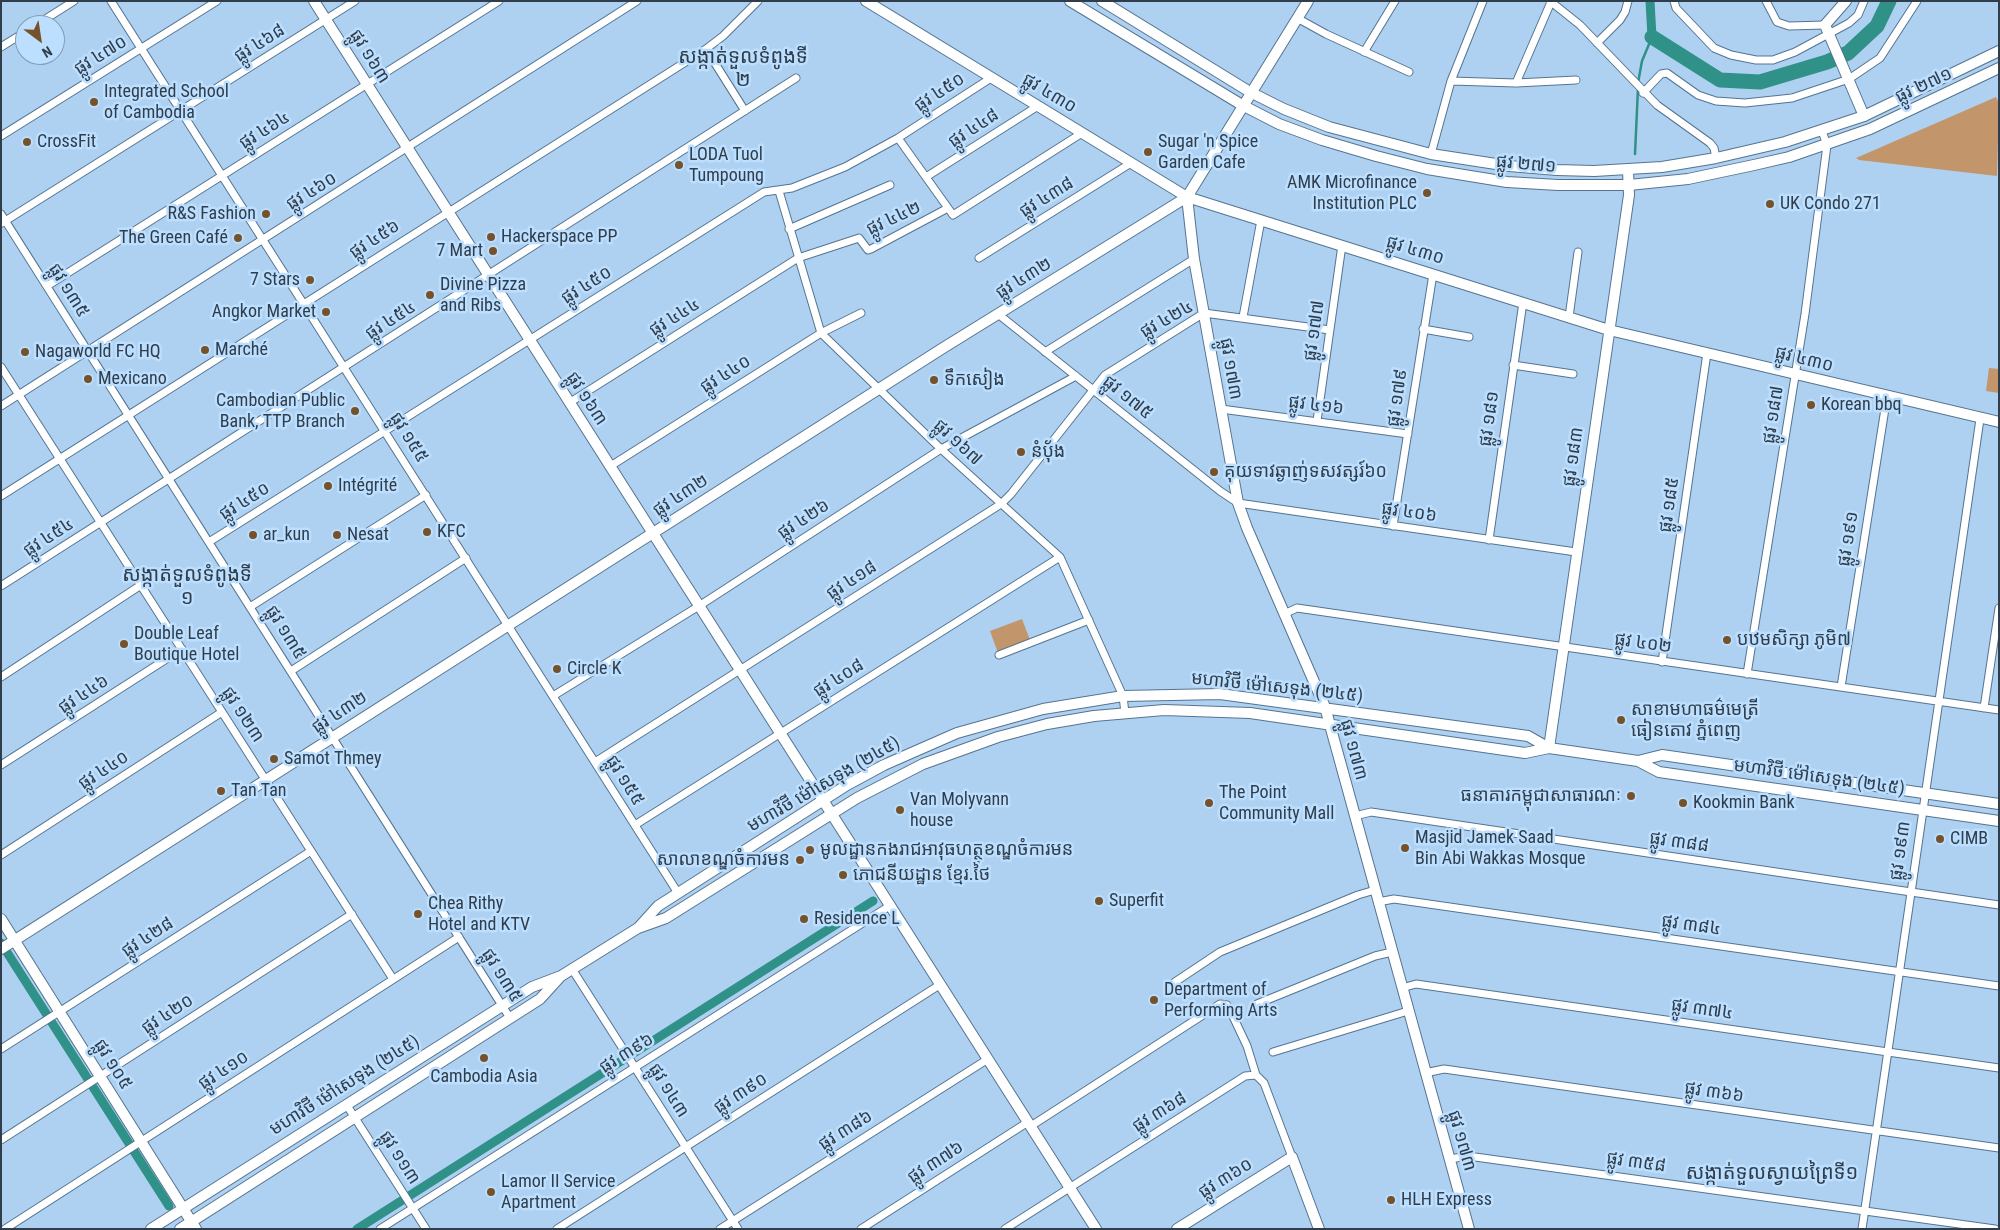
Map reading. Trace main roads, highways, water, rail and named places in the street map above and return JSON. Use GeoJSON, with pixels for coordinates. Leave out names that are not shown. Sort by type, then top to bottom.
{"type":"FeatureCollection","features":[{"type":"Feature","properties":{"kind":"waterway"},"geometry":{"type":"LineString","coordinates":[[1650,1],[1652,37]]}},
{"type":"Feature","properties":{"kind":"waterway"},"geometry":{"type":"LineString","coordinates":[[1652,37],[1720,80],[1760,82],[1827,62],[1848,53],[1877,26],[1889,1]]}},
{"type":"Feature","properties":{"kind":"waterway"},"geometry":{"type":"LineString","coordinates":[[1638,83],[1642,61],[1652,37]]}},
{"type":"Feature","properties":{"kind":"waterway"},"geometry":{"type":"LineString","coordinates":[[1635,154],[1638,88]]}},
{"type":"Feature","properties":{"kind":"waterway"},"geometry":{"type":"LineString","coordinates":[[357,1229],[873,901]]}},
{"type":"Feature","properties":{"kind":"waterway"},"geometry":{"type":"LineString","coordinates":[[1,943],[169,1206]]}},
{"type":"Feature","properties":{"kind":"place","name":"Integrated School of Cambodia"},"geometry":{"type":"Point","coordinates":[94,102]}},
{"type":"Feature","properties":{"kind":"place","name":"CrossFit"},"geometry":{"type":"Point","coordinates":[27,142]}},
{"type":"Feature","properties":{"kind":"place","name":"Sugar 'n Spice Garden Cafe"},"geometry":{"type":"Point","coordinates":[1148,152]}},
{"type":"Feature","properties":{"kind":"place","name":"LODA Tuol Tumpoung"},"geometry":{"type":"Point","coordinates":[679,165]}},
{"type":"Feature","properties":{"kind":"place","name":"AMK Microfinance Institution PLC"},"geometry":{"type":"Point","coordinates":[1427,193]}},
{"type":"Feature","properties":{"kind":"place","name":"UK Condo 271"},"geometry":{"type":"Point","coordinates":[1770,204]}},
{"type":"Feature","properties":{"kind":"place","name":"R&S Fashion"},"geometry":{"type":"Point","coordinates":[266,214]}},
{"type":"Feature","properties":{"kind":"place","name":"Hackerspace PP"},"geometry":{"type":"Point","coordinates":[491,237]}},
{"type":"Feature","properties":{"kind":"place","name":"The Green Café"},"geometry":{"type":"Point","coordinates":[238,238]}},
{"type":"Feature","properties":{"kind":"place","name":"7 Mart"},"geometry":{"type":"Point","coordinates":[493,251]}},
{"type":"Feature","properties":{"kind":"place","name":"7 Stars"},"geometry":{"type":"Point","coordinates":[310,280]}},
{"type":"Feature","properties":{"kind":"place","name":"Divine Pizza and Ribs"},"geometry":{"type":"Point","coordinates":[430,295]}},
{"type":"Feature","properties":{"kind":"place","name":"Angkor Market"},"geometry":{"type":"Point","coordinates":[326,312]}},
{"type":"Feature","properties":{"kind":"place","name":"Marché"},"geometry":{"type":"Point","coordinates":[205,350]}},
{"type":"Feature","properties":{"kind":"place","name":"Nagaworld FC HQ"},"geometry":{"type":"Point","coordinates":[25,352]}},
{"type":"Feature","properties":{"kind":"place","name":"Mexicano"},"geometry":{"type":"Point","coordinates":[88,379]}},
{"type":"Feature","properties":{"kind":"place","name":"ទឹកសៀង"},"geometry":{"type":"Point","coordinates":[934,380]}},
{"type":"Feature","properties":{"kind":"place","name":"Korean bbq"},"geometry":{"type":"Point","coordinates":[1811,405]}},
{"type":"Feature","properties":{"kind":"place","name":"Cambodian Public Bank, TTP Branch"},"geometry":{"type":"Point","coordinates":[355,411]}},
{"type":"Feature","properties":{"kind":"place","name":"នំប៉័ង"},"geometry":{"type":"Point","coordinates":[1021,452]}},
{"type":"Feature","properties":{"kind":"place","name":"គុយទាវឆ្ងាញ់ទសវត្សរ៍៦០"},"geometry":{"type":"Point","coordinates":[1214,472]}},
{"type":"Feature","properties":{"kind":"place","name":"Intégrité"},"geometry":{"type":"Point","coordinates":[328,486]}},
{"type":"Feature","properties":{"kind":"place","name":"KFC"},"geometry":{"type":"Point","coordinates":[427,532]}},
{"type":"Feature","properties":{"kind":"place","name":"ar_kun"},"geometry":{"type":"Point","coordinates":[253,535]}},
{"type":"Feature","properties":{"kind":"place","name":"Nesat"},"geometry":{"type":"Point","coordinates":[337,535]}},
{"type":"Feature","properties":{"kind":"place","name":"បឋមសិក្សា ភូមិ៧"},"geometry":{"type":"Point","coordinates":[1727,640]}},
{"type":"Feature","properties":{"kind":"place","name":"Double Leaf Boutique Hotel"},"geometry":{"type":"Point","coordinates":[124,644]}},
{"type":"Feature","properties":{"kind":"place","name":"Circle K"},"geometry":{"type":"Point","coordinates":[557,669]}},
{"type":"Feature","properties":{"kind":"place","name":"សាខាមហាធម៌មេត្រី ធៀនតោវ ភ្នំពេញ"},"geometry":{"type":"Point","coordinates":[1621,720]}},
{"type":"Feature","properties":{"kind":"place","name":"Samot Thmey"},"geometry":{"type":"Point","coordinates":[274,759]}},
{"type":"Feature","properties":{"kind":"place","name":"Tan Tan"},"geometry":{"type":"Point","coordinates":[221,791]}},
{"type":"Feature","properties":{"kind":"place","name":"ធនាគារកម្ពុជាសាធារណៈ"},"geometry":{"type":"Point","coordinates":[1631,796]}},
{"type":"Feature","properties":{"kind":"place","name":"The Point Community Mall"},"geometry":{"type":"Point","coordinates":[1209,803]}},
{"type":"Feature","properties":{"kind":"place","name":"Kookmin Bank"},"geometry":{"type":"Point","coordinates":[1683,803]}},
{"type":"Feature","properties":{"kind":"place","name":"Van Molyvann house"},"geometry":{"type":"Point","coordinates":[900,810]}},
{"type":"Feature","properties":{"kind":"place","name":"CIMB"},"geometry":{"type":"Point","coordinates":[1940,839]}},
{"type":"Feature","properties":{"kind":"place","name":"Masjid Jamek Saad Bin Abi Wakkas Mosque"},"geometry":{"type":"Point","coordinates":[1405,848]}},
{"type":"Feature","properties":{"kind":"place","name":"មូលដ្ឋានកងរាជអាវុធហត្ថុខណ្ឌចំការមន"},"geometry":{"type":"Point","coordinates":[810,850]}},
{"type":"Feature","properties":{"kind":"place","name":"សាលាខណ្ឌចំការមន"},"geometry":{"type":"Point","coordinates":[800,860]}},
{"type":"Feature","properties":{"kind":"place","name":"ភោជនីយដ្ឋាន ខ្មែរ.ថៃ"},"geometry":{"type":"Point","coordinates":[843,875]}},
{"type":"Feature","properties":{"kind":"place","name":"Superfit"},"geometry":{"type":"Point","coordinates":[1099,901]}},
{"type":"Feature","properties":{"kind":"place","name":"Chea Rithy Hotel and KTV"},"geometry":{"type":"Point","coordinates":[418,914]}},
{"type":"Feature","properties":{"kind":"place","name":"Residence L"},"geometry":{"type":"Point","coordinates":[804,919]}},
{"type":"Feature","properties":{"kind":"place","name":"Department of Performing Arts"},"geometry":{"type":"Point","coordinates":[1154,1000]}},
{"type":"Feature","properties":{"kind":"place","name":"Cambodia Asia"},"geometry":{"type":"Point","coordinates":[484,1058]}},
{"type":"Feature","properties":{"kind":"place","name":"Lamor II Service Apartment"},"geometry":{"type":"Point","coordinates":[491,1192]}},
{"type":"Feature","properties":{"kind":"place","name":"HLH Express"},"geometry":{"type":"Point","coordinates":[1391,1200]}},
{"type":"Feature","properties":{"kind":"district","name":"សង្កាត់ទួលទំពូងទី ២"},"geometry":{"type":"Point","coordinates":[743,70]}},
{"type":"Feature","properties":{"kind":"district","name":"សង្កាត់ទួលទំពូងទី ១"},"geometry":{"type":"Point","coordinates":[187,588]}},
{"type":"Feature","properties":{"kind":"district","name":"សង្កាត់ទួលស្វាយព្រៃទី១"},"geometry":{"type":"Point","coordinates":[1772,1174]}}]}
